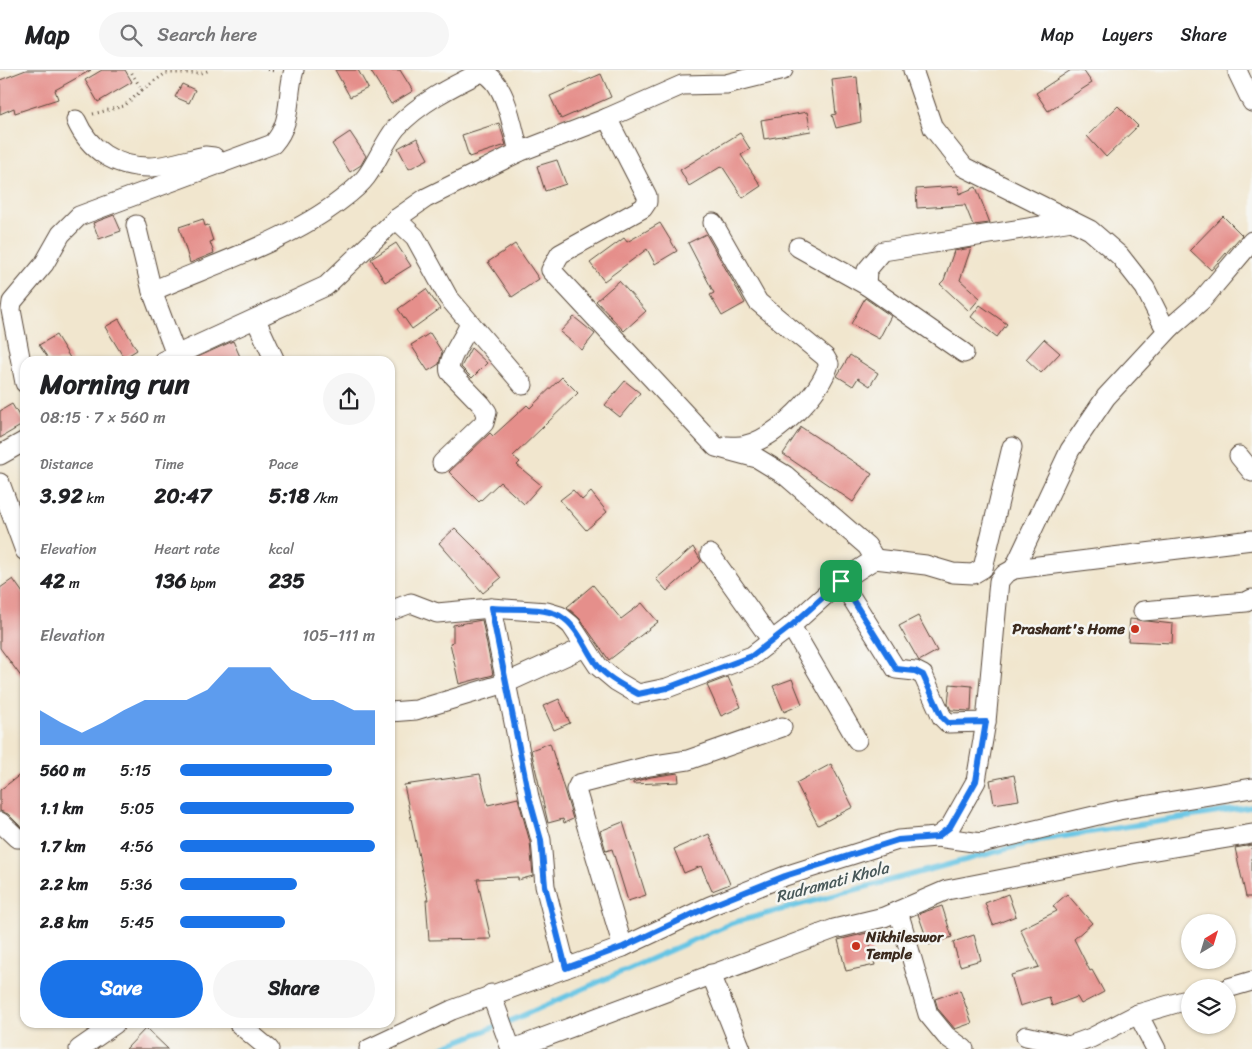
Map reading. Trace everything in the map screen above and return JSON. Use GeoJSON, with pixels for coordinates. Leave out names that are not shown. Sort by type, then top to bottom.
{"type":"FeatureCollection","features":[{"type":"Feature","properties":{"kind":"street"},"geometry":{"type":"LineString","coordinates":[[21,356],[12,302],[44,264],[69,225],[79,216],[220,164],[261,151],[273,144],[282,135],[288,120],[294,70]]}},
{"type":"Feature","properties":{"kind":"street"},"geometry":{"type":"LineString","coordinates":[[175,356],[326,286],[396,219],[426,198],[519,152],[608,118],[680,78],[726,84],[783,70]]}},
{"type":"Feature","properties":{"kind":"street"},"geometry":{"type":"LineString","coordinates":[[913,70],[933,128],[964,167],[1090,230],[1120,256],[1145,288],[1163,324],[1171,327]]}},
{"type":"Feature","properties":{"kind":"street"},"geometry":{"type":"LineString","coordinates":[[1238,70],[1252,102]]}},
{"type":"Feature","properties":{"kind":"street"},"geometry":{"type":"LineString","coordinates":[[152,291],[258,246],[314,218],[341,200],[366,177],[396,129],[414,111],[482,72],[491,75],[502,91],[519,152]]}},
{"type":"Feature","properties":{"kind":"street"},"geometry":{"type":"LineString","coordinates":[[608,118],[647,196],[647,202],[643,208],[560,254],[551,270],[716,447],[757,458],[785,475],[867,546],[875,559]]}},
{"type":"Feature","properties":{"kind":"street"},"geometry":{"type":"LineString","coordinates":[[76,120],[88,141],[111,159],[149,167],[205,156],[214,157],[220,164]]}},
{"type":"Feature","properties":{"kind":"street"},"geometry":{"type":"LineString","coordinates":[[396,219],[415,237],[448,297],[523,385]]}},
{"type":"Feature","properties":{"kind":"street"},"geometry":{"type":"LineString","coordinates":[[866,285],[868,270],[882,251],[1072,221]]}},
{"type":"Feature","properties":{"kind":"street"},"geometry":{"type":"LineString","coordinates":[[713,224],[758,302],[825,357],[830,364],[826,373],[802,405],[776,431],[746,445],[716,447]]}},
{"type":"Feature","properties":{"kind":"street"},"geometry":{"type":"LineString","coordinates":[[136,225],[169,356]]}},
{"type":"Feature","properties":{"kind":"street"},"geometry":{"type":"LineString","coordinates":[[1014,569],[1070,450],[1106,397],[1171,327],[1202,300],[1252,241]]}},
{"type":"Feature","properties":{"kind":"street"},"geometry":{"type":"LineString","coordinates":[[798,247],[866,285],[964,353]]}},
{"type":"Feature","properties":{"kind":"street"},"geometry":{"type":"LineString","coordinates":[[256,320],[273,356]]}},
{"type":"Feature","properties":{"kind":"street"},"geometry":{"type":"LineString","coordinates":[[442,463],[484,423],[487,412],[450,372],[449,367],[452,358],[466,337],[470,324]]}},
{"type":"Feature","properties":{"kind":"street"},"geometry":{"type":"LineString","coordinates":[[0,456],[20,444]]}},
{"type":"Feature","properties":{"kind":"street"},"geometry":{"type":"LineString","coordinates":[[395,609],[411,603],[437,613],[491,608],[547,612],[560,616],[571,625],[598,666],[616,681],[638,694],[667,688],[752,656],[791,626],[841,581],[875,559],[926,565],[953,573],[973,574],[983,568],[1012,447]]}},
{"type":"Feature","properties":{"kind":"street"},"geometry":{"type":"LineString","coordinates":[[1239,456],[1252,472]]}},
{"type":"Feature","properties":{"kind":"street"},"geometry":{"type":"LineString","coordinates":[[0,483],[20,537]]}},
{"type":"Feature","properties":{"kind":"street"},"geometry":{"type":"LineString","coordinates":[[937,837],[950,827],[976,781],[986,722],[999,582],[1005,574],[1014,569],[1252,540]]}},
{"type":"Feature","properties":{"kind":"street"},"geometry":{"type":"LineString","coordinates":[[710,554],[772,641]]}},
{"type":"Feature","properties":{"kind":"street"},"geometry":{"type":"LineString","coordinates":[[841,581],[896,669],[915,671],[923,675],[942,717],[948,723],[986,722]]}},
{"type":"Feature","properties":{"kind":"street"},"geometry":{"type":"LineString","coordinates":[[1142,611],[1246,602],[1252,599]]}},
{"type":"Feature","properties":{"kind":"street"},"geometry":{"type":"LineString","coordinates":[[491,608],[529,797],[541,840],[545,886],[566,968]]}},
{"type":"Feature","properties":{"kind":"street"},"geometry":{"type":"LineString","coordinates":[[791,626],[857,740]]}},
{"type":"Feature","properties":{"kind":"street"},"geometry":{"type":"LineString","coordinates":[[395,712],[416,710],[506,683],[585,647]]}},
{"type":"Feature","properties":{"kind":"street"},"geometry":{"type":"LineString","coordinates":[[623,947],[576,790],[579,784],[648,766],[688,760],[782,727]]}},
{"type":"Feature","properties":{"kind":"street"},"geometry":{"type":"LineString","coordinates":[[369,1049],[452,1010],[493,1001],[566,968],[623,947],[710,906],[785,876],[898,840],[937,837],[981,842],[1119,810],[1252,788]]}},
{"type":"Feature","properties":{"kind":"street"},"geometry":{"type":"LineString","coordinates":[[0,822],[17,838],[20,838]]}},
{"type":"Feature","properties":{"kind":"street"},"geometry":{"type":"LineString","coordinates":[[493,1001],[510,1045],[834,929],[884,917],[947,890],[1132,854],[1252,834]]}},
{"type":"Feature","properties":{"kind":"street"},"geometry":{"type":"LineString","coordinates":[[898,910],[928,1014],[946,1036],[964,1049]]}},
{"type":"Feature","properties":{"kind":"street"},"geometry":{"type":"LineString","coordinates":[[711,974],[741,1049]]}},
{"type":"Feature","properties":{"kind":"street"},"geometry":{"type":"LineString","coordinates":[[1236,986],[1252,981]]}},
{"type":"Feature","properties":{"kind":"street"},"geometry":{"type":"LineString","coordinates":[[1026,1036],[1068,1046],[1091,1038],[1138,1014],[1181,1002]]}},
{"type":"Feature","properties":{"kind":"street"},"geometry":{"type":"LineString","coordinates":[[1138,1014],[1156,1049]]}},
{"type":"Feature","properties":{"kind":"street"},"geometry":{"type":"LineString","coordinates":[[79,1049],[109,1028]]}},
{"type":"Feature","properties":{"kind":"street"},"geometry":{"type":"LineString","coordinates":[[244,1028],[269,1049]]}},
{"type":"Feature","properties":{"kind":"path"},"geometry":{"type":"LineString","coordinates":[[130,70],[142,90]]}},
{"type":"Feature","properties":{"kind":"path"},"geometry":{"type":"LineString","coordinates":[[76,120],[124,106],[166,73],[202,73],[210,70]]}},
{"type":"Feature","properties":{"kind":"building"},"geometry":{"type":"Polygon","coordinates":[[[26,70],[91,70],[55,90],[58,99],[15,113],[14,108],[0,114],[0,80],[26,70]]]}},
{"type":"Feature","properties":{"kind":"building"},"geometry":{"type":"Polygon","coordinates":[[[102,70],[125,70],[132,82],[98,102],[85,80],[102,70]]]}},
{"type":"Feature","properties":{"kind":"building"},"geometry":{"type":"Polygon","coordinates":[[[335,70],[358,70],[368,88],[350,97],[335,70]]]}},
{"type":"Feature","properties":{"kind":"building"},"geometry":{"type":"Polygon","coordinates":[[[370,70],[400,70],[413,91],[391,104],[370,70]]]}},
{"type":"Feature","properties":{"kind":"building"},"geometry":{"type":"Polygon","coordinates":[[[1071,70],[1083,70],[1092,83],[1048,111],[1036,93],[1071,70]]]}},
{"type":"Feature","properties":{"kind":"building"},"geometry":{"type":"Polygon","coordinates":[[[601,74],[611,97],[561,119],[550,96],[601,74]]]}},
{"type":"Feature","properties":{"kind":"building"},"geometry":{"type":"Polygon","coordinates":[[[857,77],[861,122],[836,128],[832,115],[836,114],[832,80],[857,77]]]}},
{"type":"Feature","properties":{"kind":"building"},"geometry":{"type":"Polygon","coordinates":[[[182,84],[195,90],[189,103],[175,97],[182,84]]]}},
{"type":"Feature","properties":{"kind":"building"},"geometry":{"type":"Polygon","coordinates":[[[1118,106],[1138,126],[1106,157],[1087,136],[1118,106]]]}},
{"type":"Feature","properties":{"kind":"building"},"geometry":{"type":"Polygon","coordinates":[[[807,112],[811,131],[764,139],[761,120],[807,112]]]}},
{"type":"Feature","properties":{"kind":"building"},"geometry":{"type":"Polygon","coordinates":[[[499,123],[506,145],[469,157],[462,135],[499,123]]]}},
{"type":"Feature","properties":{"kind":"building"},"geometry":{"type":"Polygon","coordinates":[[[350,132],[366,156],[361,165],[350,172],[332,144],[350,132]]]}},
{"type":"Feature","properties":{"kind":"building"},"geometry":{"type":"Polygon","coordinates":[[[740,133],[750,149],[741,155],[761,186],[743,198],[722,166],[689,186],[680,170],[740,133]]]}},
{"type":"Feature","properties":{"kind":"building"},"geometry":{"type":"Polygon","coordinates":[[[417,138],[428,159],[409,169],[398,148],[417,138]]]}},
{"type":"Feature","properties":{"kind":"building"},"geometry":{"type":"Polygon","coordinates":[[[557,160],[566,184],[545,191],[537,166],[557,160]]]}},
{"type":"Feature","properties":{"kind":"building"},"geometry":{"type":"Polygon","coordinates":[[[958,186],[959,194],[976,187],[990,223],[973,225],[965,205],[917,208],[916,189],[958,186]]]}},
{"type":"Feature","properties":{"kind":"building"},"geometry":{"type":"Polygon","coordinates":[[[114,215],[121,231],[99,239],[93,223],[114,215]]]}},
{"type":"Feature","properties":{"kind":"building"},"geometry":{"type":"Polygon","coordinates":[[[1223,216],[1242,235],[1211,270],[1190,250],[1223,216]]]}},
{"type":"Feature","properties":{"kind":"building"},"geometry":{"type":"Polygon","coordinates":[[[203,219],[205,226],[208,225],[213,241],[210,242],[214,253],[190,263],[179,227],[203,219]]]}},
{"type":"Feature","properties":{"kind":"building"},"geometry":{"type":"Polygon","coordinates":[[[660,223],[677,251],[655,264],[647,249],[604,281],[590,263],[624,238],[627,242],[660,223]]]}},
{"type":"Feature","properties":{"kind":"building"},"geometry":{"type":"Polygon","coordinates":[[[706,234],[745,303],[722,316],[710,295],[714,293],[688,243],[706,234]]]}},
{"type":"Feature","properties":{"kind":"building"},"geometry":{"type":"Polygon","coordinates":[[[396,243],[411,266],[385,282],[371,259],[396,243]]]}},
{"type":"Feature","properties":{"kind":"building"},"geometry":{"type":"Polygon","coordinates":[[[515,244],[539,279],[512,297],[488,262],[515,244]]]}},
{"type":"Feature","properties":{"kind":"building"},"geometry":{"type":"Polygon","coordinates":[[[971,248],[960,280],[980,298],[969,311],[940,284],[944,280],[954,251],[971,248]]]}},
{"type":"Feature","properties":{"kind":"building"},"geometry":{"type":"Polygon","coordinates":[[[619,281],[646,311],[624,331],[596,301],[619,281]]]}},
{"type":"Feature","properties":{"kind":"building"},"geometry":{"type":"Polygon","coordinates":[[[426,289],[440,309],[412,329],[398,309],[426,289]]]}},
{"type":"Feature","properties":{"kind":"building"},"geometry":{"type":"Polygon","coordinates":[[[865,298],[891,316],[879,339],[851,324],[865,298]]]}},
{"type":"Feature","properties":{"kind":"building"},"geometry":{"type":"Polygon","coordinates":[[[980,305],[1007,324],[997,337],[971,317],[980,305]]]}},
{"type":"Feature","properties":{"kind":"building"},"geometry":{"type":"Polygon","coordinates":[[[574,317],[595,334],[582,350],[560,332],[574,317]]]}},
{"type":"Feature","properties":{"kind":"building"},"geometry":{"type":"Polygon","coordinates":[[[119,319],[137,350],[127,356],[123,356],[105,327],[119,319]]]}},
{"type":"Feature","properties":{"kind":"building"},"geometry":{"type":"Polygon","coordinates":[[[430,333],[442,352],[439,364],[428,371],[411,345],[430,333]]]}},
{"type":"Feature","properties":{"kind":"building"},"geometry":{"type":"Polygon","coordinates":[[[56,335],[69,356],[47,356],[39,345],[56,335]]]}},
{"type":"Feature","properties":{"kind":"building"},"geometry":{"type":"Polygon","coordinates":[[[1044,339],[1060,353],[1041,373],[1026,359],[1044,339]]]}},
{"type":"Feature","properties":{"kind":"building"},"geometry":{"type":"Polygon","coordinates":[[[233,341],[240,356],[200,356],[233,341]]]}},
{"type":"Feature","properties":{"kind":"building"},"geometry":{"type":"Polygon","coordinates":[[[471,348],[487,363],[472,378],[461,367],[471,348]]]}},
{"type":"Feature","properties":{"kind":"building"},"geometry":{"type":"Polygon","coordinates":[[[850,355],[878,373],[870,386],[858,378],[853,386],[837,376],[850,355]]]}},
{"type":"Feature","properties":{"kind":"building"},"geometry":{"type":"Polygon","coordinates":[[[562,377],[578,393],[513,456],[520,462],[517,465],[541,485],[524,504],[500,482],[479,502],[449,472],[490,433],[493,436],[527,405],[530,408],[562,377]]]}},
{"type":"Feature","properties":{"kind":"building"},"geometry":{"type":"Polygon","coordinates":[[[625,381],[640,393],[620,417],[605,405],[625,381]]]}},
{"type":"Feature","properties":{"kind":"building"},"geometry":{"type":"Polygon","coordinates":[[[12,404],[20,417],[20,426],[0,438],[0,411],[12,404]]]}},
{"type":"Feature","properties":{"kind":"building"},"geometry":{"type":"Polygon","coordinates":[[[801,427],[872,474],[853,502],[783,454],[801,427]]]}},
{"type":"Feature","properties":{"kind":"building"},"geometry":{"type":"Polygon","coordinates":[[[573,490],[582,500],[591,492],[607,512],[586,530],[560,500],[573,490]]]}},
{"type":"Feature","properties":{"kind":"building"},"geometry":{"type":"Polygon","coordinates":[[[455,528],[483,556],[501,578],[483,593],[439,543],[455,528]]]}},
{"type":"Feature","properties":{"kind":"building"},"geometry":{"type":"Polygon","coordinates":[[[693,547],[701,561],[667,591],[656,579],[693,547]]]}},
{"type":"Feature","properties":{"kind":"building"},"geometry":{"type":"Polygon","coordinates":[[[13,579],[20,589],[20,675],[0,648],[0,588],[13,579]]]}},
{"type":"Feature","properties":{"kind":"building"},"geometry":{"type":"Polygon","coordinates":[[[593,585],[621,619],[642,603],[658,622],[609,660],[580,619],[567,607],[593,585]]]}},
{"type":"Feature","properties":{"kind":"building"},"geometry":{"type":"Polygon","coordinates":[[[918,616],[937,651],[919,661],[899,626],[918,616]]]}},
{"type":"Feature","properties":{"kind":"building"},"geometry":{"type":"Polygon","coordinates":[[[1130,619],[1173,624],[1172,643],[1128,641],[1130,619]]]}},
{"type":"Feature","properties":{"kind":"building"},"geometry":{"type":"Polygon","coordinates":[[[482,620],[493,675],[459,684],[450,643],[453,642],[453,625],[482,620]]]}},
{"type":"Feature","properties":{"kind":"building"},"geometry":{"type":"Polygon","coordinates":[[[728,677],[741,707],[721,716],[707,685],[728,677]]]}},
{"type":"Feature","properties":{"kind":"building"},"geometry":{"type":"Polygon","coordinates":[[[792,679],[802,704],[784,712],[773,686],[792,679]]]}},
{"type":"Feature","properties":{"kind":"building"},"geometry":{"type":"Polygon","coordinates":[[[950,684],[972,686],[971,711],[951,710],[948,704],[950,684]]]}},
{"type":"Feature","properties":{"kind":"building"},"geometry":{"type":"Polygon","coordinates":[[[559,699],[570,723],[554,730],[543,706],[559,699]]]}},
{"type":"Feature","properties":{"kind":"building"},"geometry":{"type":"Polygon","coordinates":[[[550,743],[573,819],[564,823],[563,819],[548,823],[531,750],[550,743]]]}},
{"type":"Feature","properties":{"kind":"building"},"geometry":{"type":"Polygon","coordinates":[[[831,764],[853,807],[818,825],[796,783],[831,764]]]}},
{"type":"Feature","properties":{"kind":"building"},"geometry":{"type":"Polygon","coordinates":[[[678,773],[679,782],[633,784],[633,782],[651,777],[678,773]]]}},
{"type":"Feature","properties":{"kind":"building"},"geometry":{"type":"Polygon","coordinates":[[[480,774],[488,805],[518,798],[530,842],[533,876],[518,880],[518,877],[477,879],[491,939],[429,940],[426,900],[428,900],[404,785],[480,774]]]}},
{"type":"Feature","properties":{"kind":"building"},"geometry":{"type":"Polygon","coordinates":[[[20,775],[20,826],[8,814],[0,811],[0,790],[20,775]]]}},
{"type":"Feature","properties":{"kind":"building"},"geometry":{"type":"Polygon","coordinates":[[[1014,775],[1019,800],[994,804],[990,780],[1014,775]]]}},
{"type":"Feature","properties":{"kind":"building"},"geometry":{"type":"Polygon","coordinates":[[[623,822],[646,895],[628,901],[612,849],[606,851],[600,831],[623,822]]]}},
{"type":"Feature","properties":{"kind":"building"},"geometry":{"type":"Polygon","coordinates":[[[709,834],[730,884],[712,891],[701,866],[684,873],[674,849],[709,834]]]}},
{"type":"Feature","properties":{"kind":"building"},"geometry":{"type":"Polygon","coordinates":[[[1252,845],[1252,897],[1246,897],[1235,848],[1252,845]]]}},
{"type":"Feature","properties":{"kind":"building"},"geometry":{"type":"Polygon","coordinates":[[[1008,894],[1016,916],[993,925],[985,903],[1008,894]]]}},
{"type":"Feature","properties":{"kind":"building"},"geometry":{"type":"Polygon","coordinates":[[[1067,894],[1092,923],[1074,939],[1090,971],[1092,970],[1104,992],[1081,1004],[1077,997],[1052,1006],[1049,997],[1020,1006],[1011,975],[1039,967],[1020,929],[1057,911],[1053,906],[1067,894]]]}},
{"type":"Feature","properties":{"kind":"building"},"geometry":{"type":"Polygon","coordinates":[[[942,906],[952,937],[929,945],[918,914],[942,906]]]}},
{"type":"Feature","properties":{"kind":"building"},"geometry":{"type":"Polygon","coordinates":[[[867,933],[875,965],[846,971],[838,940],[867,933]]]}},
{"type":"Feature","properties":{"kind":"building"},"geometry":{"type":"Polygon","coordinates":[[[974,935],[981,960],[960,966],[953,942],[974,935]]]}},
{"type":"Feature","properties":{"kind":"building"},"geometry":{"type":"Polygon","coordinates":[[[960,990],[972,1023],[955,1029],[938,1009],[935,999],[960,990]]]}},
{"type":"Feature","properties":{"kind":"building"},"geometry":{"type":"Polygon","coordinates":[[[146,1028],[168,1049],[126,1049],[146,1028]]]}},
{"type":"Feature","properties":{"kind":"waterway","name":"Rudramati Khola"},"geometry":{"type":"LineString","coordinates":[[438,1049],[515,1019],[732,923],[1040,840],[1252,807]]}},
{"type":"Feature","properties":{"kind":"place","name":"Prashant's Home"},"geometry":{"type":"Point","coordinates":[1135,629]}},
{"type":"Feature","properties":{"kind":"place","name":"Nikhileswor Temple"},"geometry":{"type":"Point","coordinates":[856,946]}},
{"type":"Feature","properties":{"kind":"route"},"geometry":{"type":"LineString","coordinates":[[841,581],[896,669],[915,671],[923,675],[942,717],[948,723],[986,722],[976,781],[950,827],[937,837],[898,840],[785,876],[710,906],[623,947],[566,968],[545,886],[541,840],[529,797],[491,608],[547,612],[560,616],[571,625],[598,666],[616,681],[638,694],[667,688],[752,656],[791,626],[841,581]]}}]}
